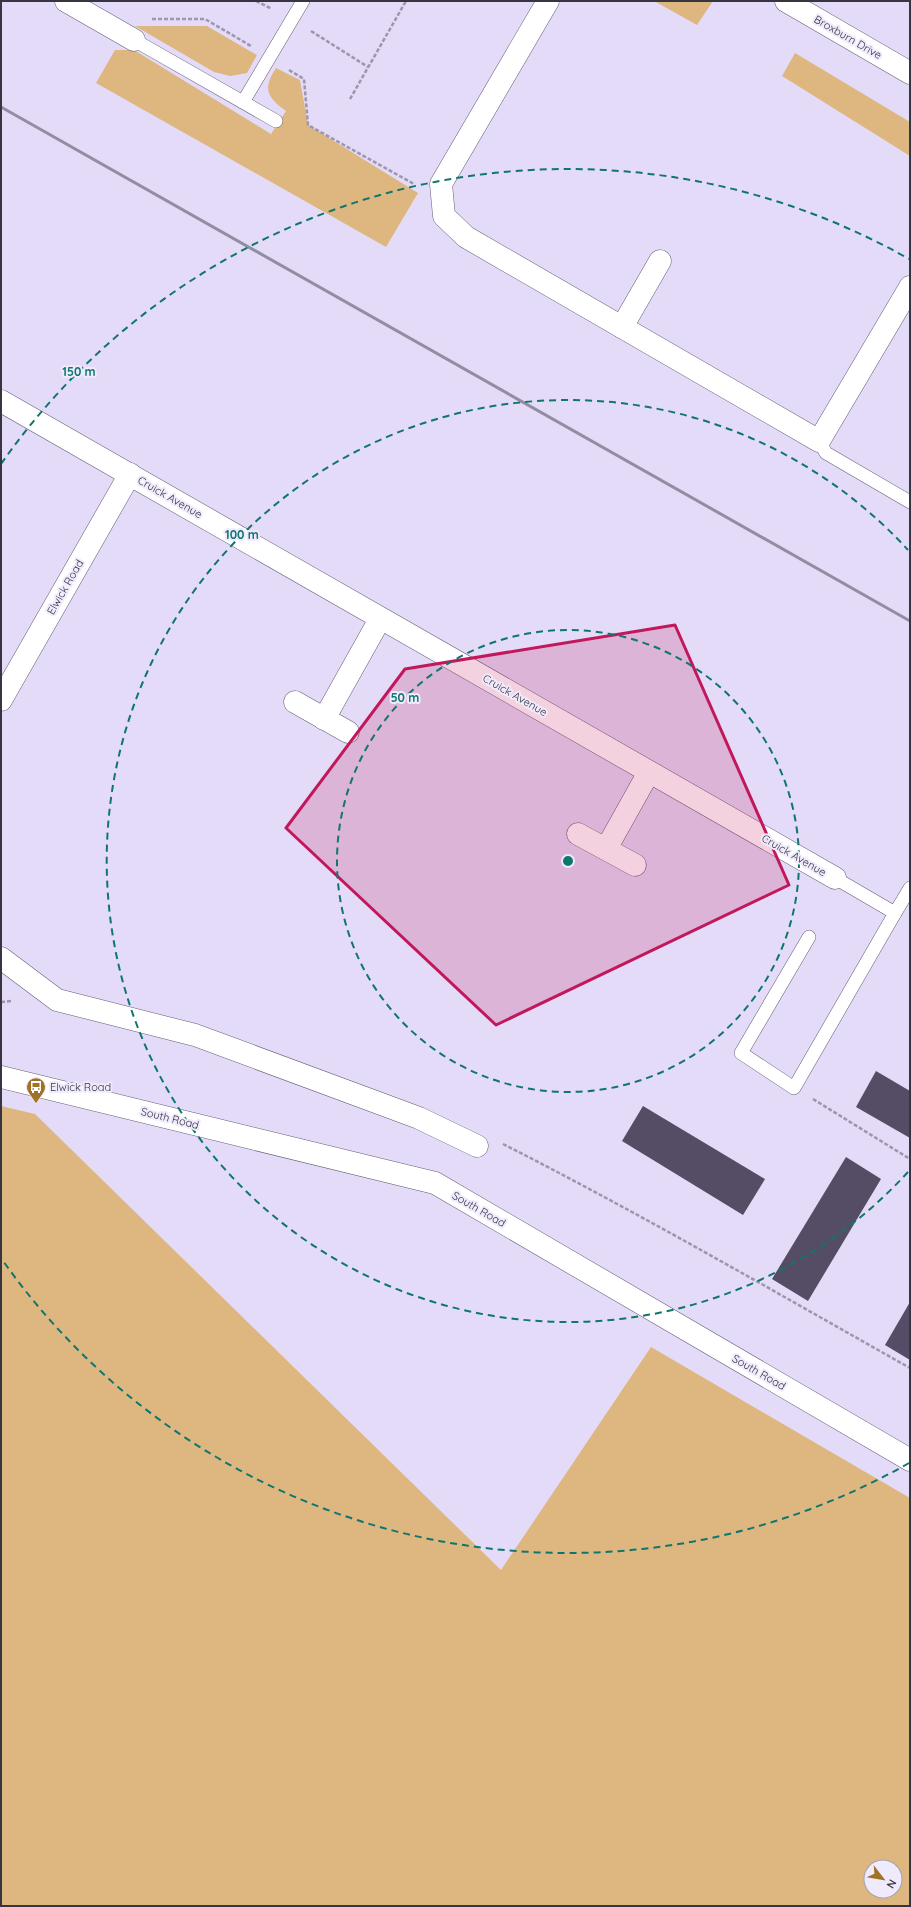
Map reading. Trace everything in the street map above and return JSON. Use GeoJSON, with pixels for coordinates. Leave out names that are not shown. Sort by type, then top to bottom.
{"type":"FeatureCollection","features":[{"type":"Feature","properties":{"kind":"street"},"geometry":{"type":"LineString","coordinates":[[66,1],[134,40]]}},
{"type":"Feature","properties":{"kind":"street"},"geometry":{"type":"LineString","coordinates":[[548,1],[441,184],[444,216],[466,237],[819,441],[910,287]]}},
{"type":"Feature","properties":{"kind":"street","name":"Broxburn Drive"},"geometry":{"type":"LineString","coordinates":[[786,1],[910,73]]}},
{"type":"Feature","properties":{"kind":"street"},"geometry":{"type":"LineString","coordinates":[[622,327],[660,261]]}},
{"type":"Feature","properties":{"kind":"street","name":"Cruick Avenue"},"geometry":{"type":"LineString","coordinates":[[1,401],[835,878]]}},
{"type":"Feature","properties":{"kind":"street","name":"Elwick Road"},"geometry":{"type":"LineString","coordinates":[[1,700],[130,474]]}},
{"type":"Feature","properties":{"kind":"street"},"geometry":{"type":"LineString","coordinates":[[324,719],[380,619]]}},
{"type":"Feature","properties":{"kind":"street"},"geometry":{"type":"LineString","coordinates":[[295,702],[348,732]]}},
{"type":"Feature","properties":{"kind":"street"},"geometry":{"type":"LineString","coordinates":[[606,849],[649,772]]}},
{"type":"Feature","properties":{"kind":"street"},"geometry":{"type":"LineString","coordinates":[[578,834],[635,865]]}},
{"type":"Feature","properties":{"kind":"street"},"geometry":{"type":"LineString","coordinates":[[1,958],[57,1000],[195,1035],[419,1118],[477,1146]]}},
{"type":"Feature","properties":{"kind":"street","name":"South Road"},"geometry":{"type":"LineString","coordinates":[[1,1077],[435,1183],[910,1460]]}},
{"type":"Feature","properties":{"kind":"lane"},"geometry":{"type":"LineString","coordinates":[[243,102],[304,1]]}},
{"type":"Feature","properties":{"kind":"lane"},"geometry":{"type":"LineString","coordinates":[[134,40],[276,121]]}},
{"type":"Feature","properties":{"kind":"lane"},"geometry":{"type":"LineString","coordinates":[[819,441],[826,453],[910,502]]}},
{"type":"Feature","properties":{"kind":"lane"},"geometry":{"type":"LineString","coordinates":[[835,878],[896,913]]}},
{"type":"Feature","properties":{"kind":"lane"},"geometry":{"type":"LineString","coordinates":[[809,937],[741,1053],[794,1088],[910,888]]}},
{"type":"Feature","properties":{"kind":"path"},"geometry":{"type":"LineString","coordinates":[[256,1],[274,10]]}},
{"type":"Feature","properties":{"kind":"path"},"geometry":{"type":"LineString","coordinates":[[350,99],[406,1]]}},
{"type":"Feature","properties":{"kind":"path"},"geometry":{"type":"LineString","coordinates":[[145,19],[205,19],[270,58],[304,79],[308,125],[419,187]]}},
{"type":"Feature","properties":{"kind":"path"},"geometry":{"type":"LineString","coordinates":[[309,30],[368,67]]}},
{"type":"Feature","properties":{"kind":"path"},"geometry":{"type":"LineString","coordinates":[[794,1088],[910,1159]]}},
{"type":"Feature","properties":{"kind":"path"},"geometry":{"type":"LineString","coordinates":[[477,1146],[482,1133],[583,1184],[686,1240],[910,1368]]}},
{"type":"Feature","properties":{"kind":"highlighted area"},"geometry":{"type":"Polygon","coordinates":[[[675,625],[789,885],[496,1025],[286,828],[405,669],[675,625]]]}},
{"type":"Feature","properties":{"kind":"shaded area"},"geometry":{"type":"Polygon","coordinates":[[[654,1],[713,1],[697,25],[654,1]]]}},
{"type":"Feature","properties":{"kind":"shaded area"},"geometry":{"type":"Polygon","coordinates":[[[135,26],[207,26],[257,55],[247,73],[230,76],[214,72],[135,26]]]}},
{"type":"Feature","properties":{"kind":"shaded area"},"geometry":{"type":"Polygon","coordinates":[[[115,50],[134,50],[271,134],[286,111],[274,101],[269,92],[269,81],[276,68],[300,80],[308,125],[418,193],[386,247],[96,83],[115,50]]]}},
{"type":"Feature","properties":{"kind":"shaded area"},"geometry":{"type":"Polygon","coordinates":[[[795,53],[910,122],[910,156],[782,76],[795,53]]]}},
{"type":"Feature","properties":{"kind":"shaded area"},"geometry":{"type":"Polygon","coordinates":[[[1,1106],[35,1114],[501,1570],[651,1347],[910,1498],[910,1906],[1,1906],[1,1106]]]}},
{"type":"Feature","properties":{"kind":"building"},"geometry":{"type":"Polygon","coordinates":[[[876,1071],[910,1091],[910,1138],[856,1107],[876,1071]]]}},
{"type":"Feature","properties":{"kind":"building"},"geometry":{"type":"Polygon","coordinates":[[[643,1106],[765,1179],[743,1215],[622,1141],[643,1106]]]}},
{"type":"Feature","properties":{"kind":"building"},"geometry":{"type":"Polygon","coordinates":[[[846,1157],[881,1179],[808,1301],[772,1279],[846,1157]]]}},
{"type":"Feature","properties":{"kind":"building"},"geometry":{"type":"Polygon","coordinates":[[[910,1302],[910,1360],[885,1345],[910,1302]]]}},
{"type":"Feature","properties":{"kind":"railway"},"geometry":{"type":"LineString","coordinates":[[1,107],[910,621]]}},
{"type":"Feature","properties":{"kind":"place","name":"Elwick Road"},"geometry":{"type":"Point","coordinates":[36,1104]}}]}
